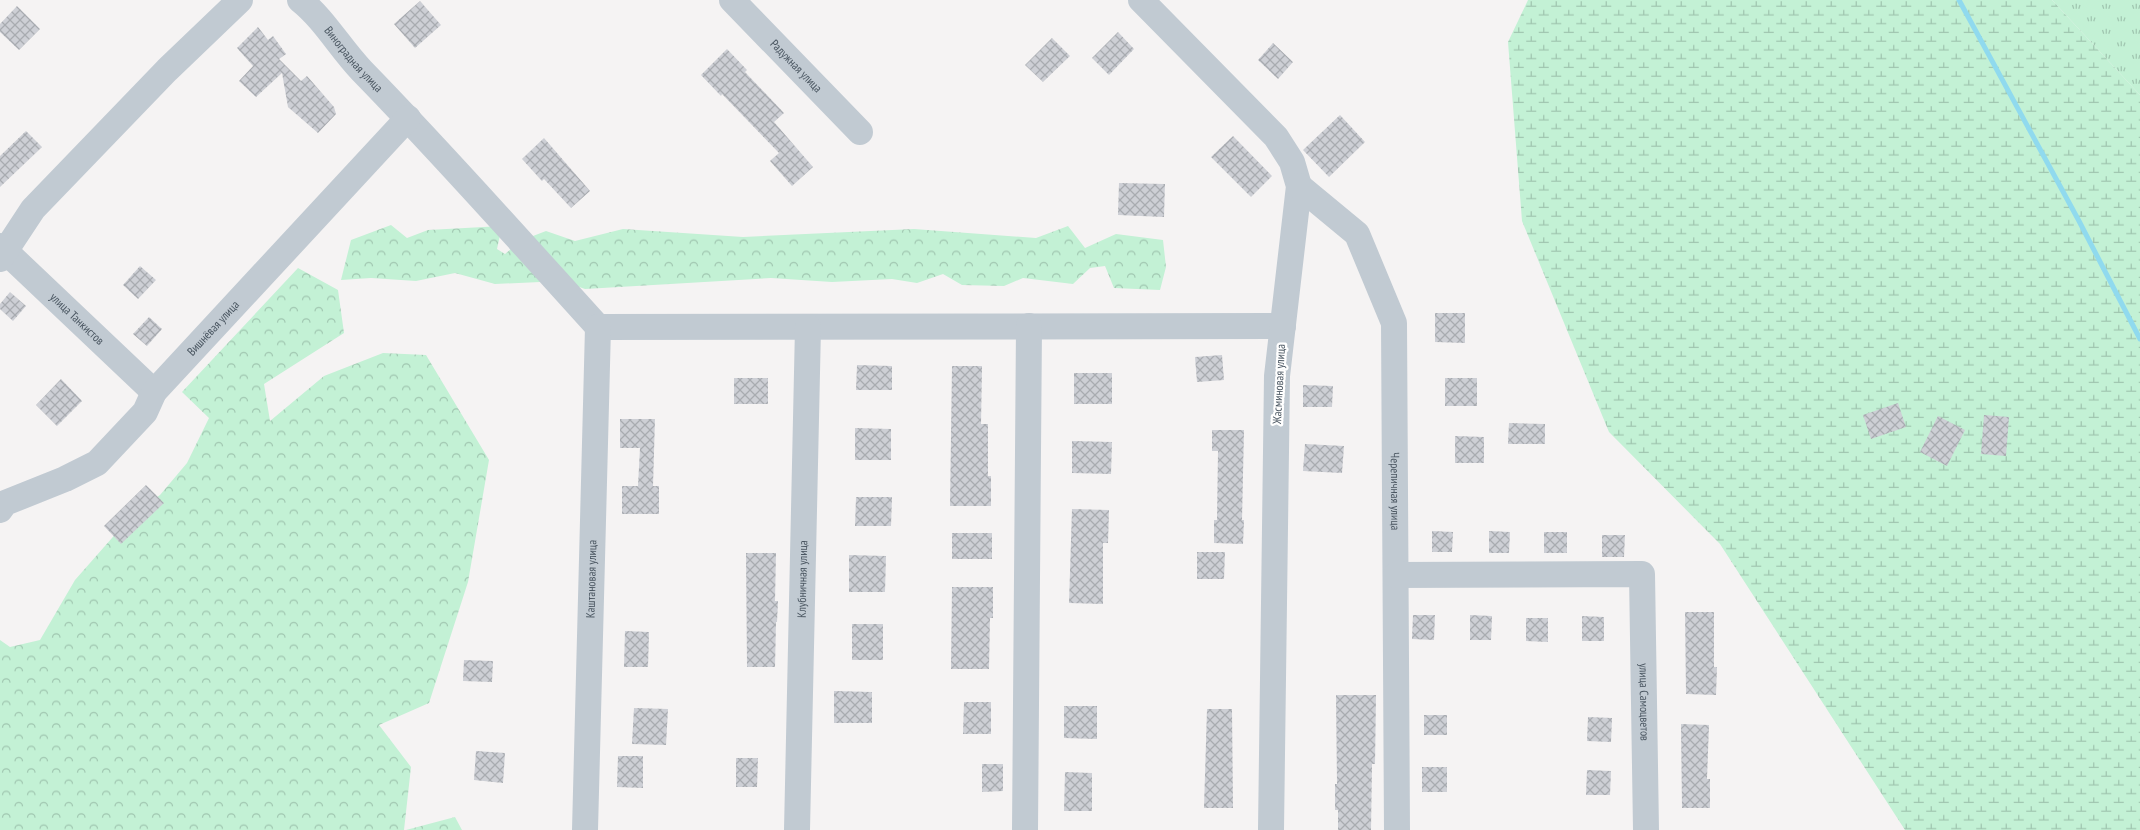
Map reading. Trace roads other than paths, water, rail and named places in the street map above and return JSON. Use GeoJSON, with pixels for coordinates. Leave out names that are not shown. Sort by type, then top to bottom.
{"type":"FeatureCollection","features":[{"type":"Feature","properties":{"kind":"street"},"geometry":{"type":"LineString","coordinates":[[2,252],[33,209],[167,70],[240,0]]}},
{"type":"Feature","properties":{"kind":"street","name":"Виноградная улица"},"geometry":{"type":"LineString","coordinates":[[300,0],[312,9],[351,60],[408,118],[598,327]]}},
{"type":"Feature","properties":{"kind":"street","name":"Радужная улица"},"geometry":{"type":"LineString","coordinates":[[732,0],[860,132]]}},
{"type":"Feature","properties":{"kind":"street","name":"Жасминовая улица"},"geometry":{"type":"LineString","coordinates":[[1141,0],[1276,137],[1292,162],[1299,186],[1277,386],[1271,830]]}},
{"type":"Feature","properties":{"kind":"street","name":"Вишнёвая улица"},"geometry":{"type":"LineString","coordinates":[[0,510],[5,503],[97,463],[145,412],[154,392],[408,118]]}},
{"type":"Feature","properties":{"kind":"street","name":"Черепичная улица"},"geometry":{"type":"LineString","coordinates":[[1299,186],[1357,234],[1394,323],[1397,830]]}},
{"type":"Feature","properties":{"kind":"street","name":"улица Танкистов"},"geometry":{"type":"LineString","coordinates":[[2,252],[154,392]]}},
{"type":"Feature","properties":{"kind":"street"},"geometry":{"type":"LineString","coordinates":[[1025,830],[1029,326]]}},
{"type":"Feature","properties":{"kind":"street"},"geometry":{"type":"LineString","coordinates":[[598,327],[1283,326]]}},
{"type":"Feature","properties":{"kind":"street","name":"Каштановая улица"},"geometry":{"type":"LineString","coordinates":[[585,830],[598,327]]}},
{"type":"Feature","properties":{"kind":"street","name":"Клубничная улица"},"geometry":{"type":"LineString","coordinates":[[797,830],[808,327]]}},
{"type":"Feature","properties":{"kind":"street","name":"улица Самоцветов"},"geometry":{"type":"LineString","coordinates":[[1396,575],[1642,574],[1646,830]]}},
{"type":"Feature","properties":{"kind":"waterway"},"geometry":{"type":"LineString","coordinates":[[1959,0],[2079,221],[2140,339]]}}]}
